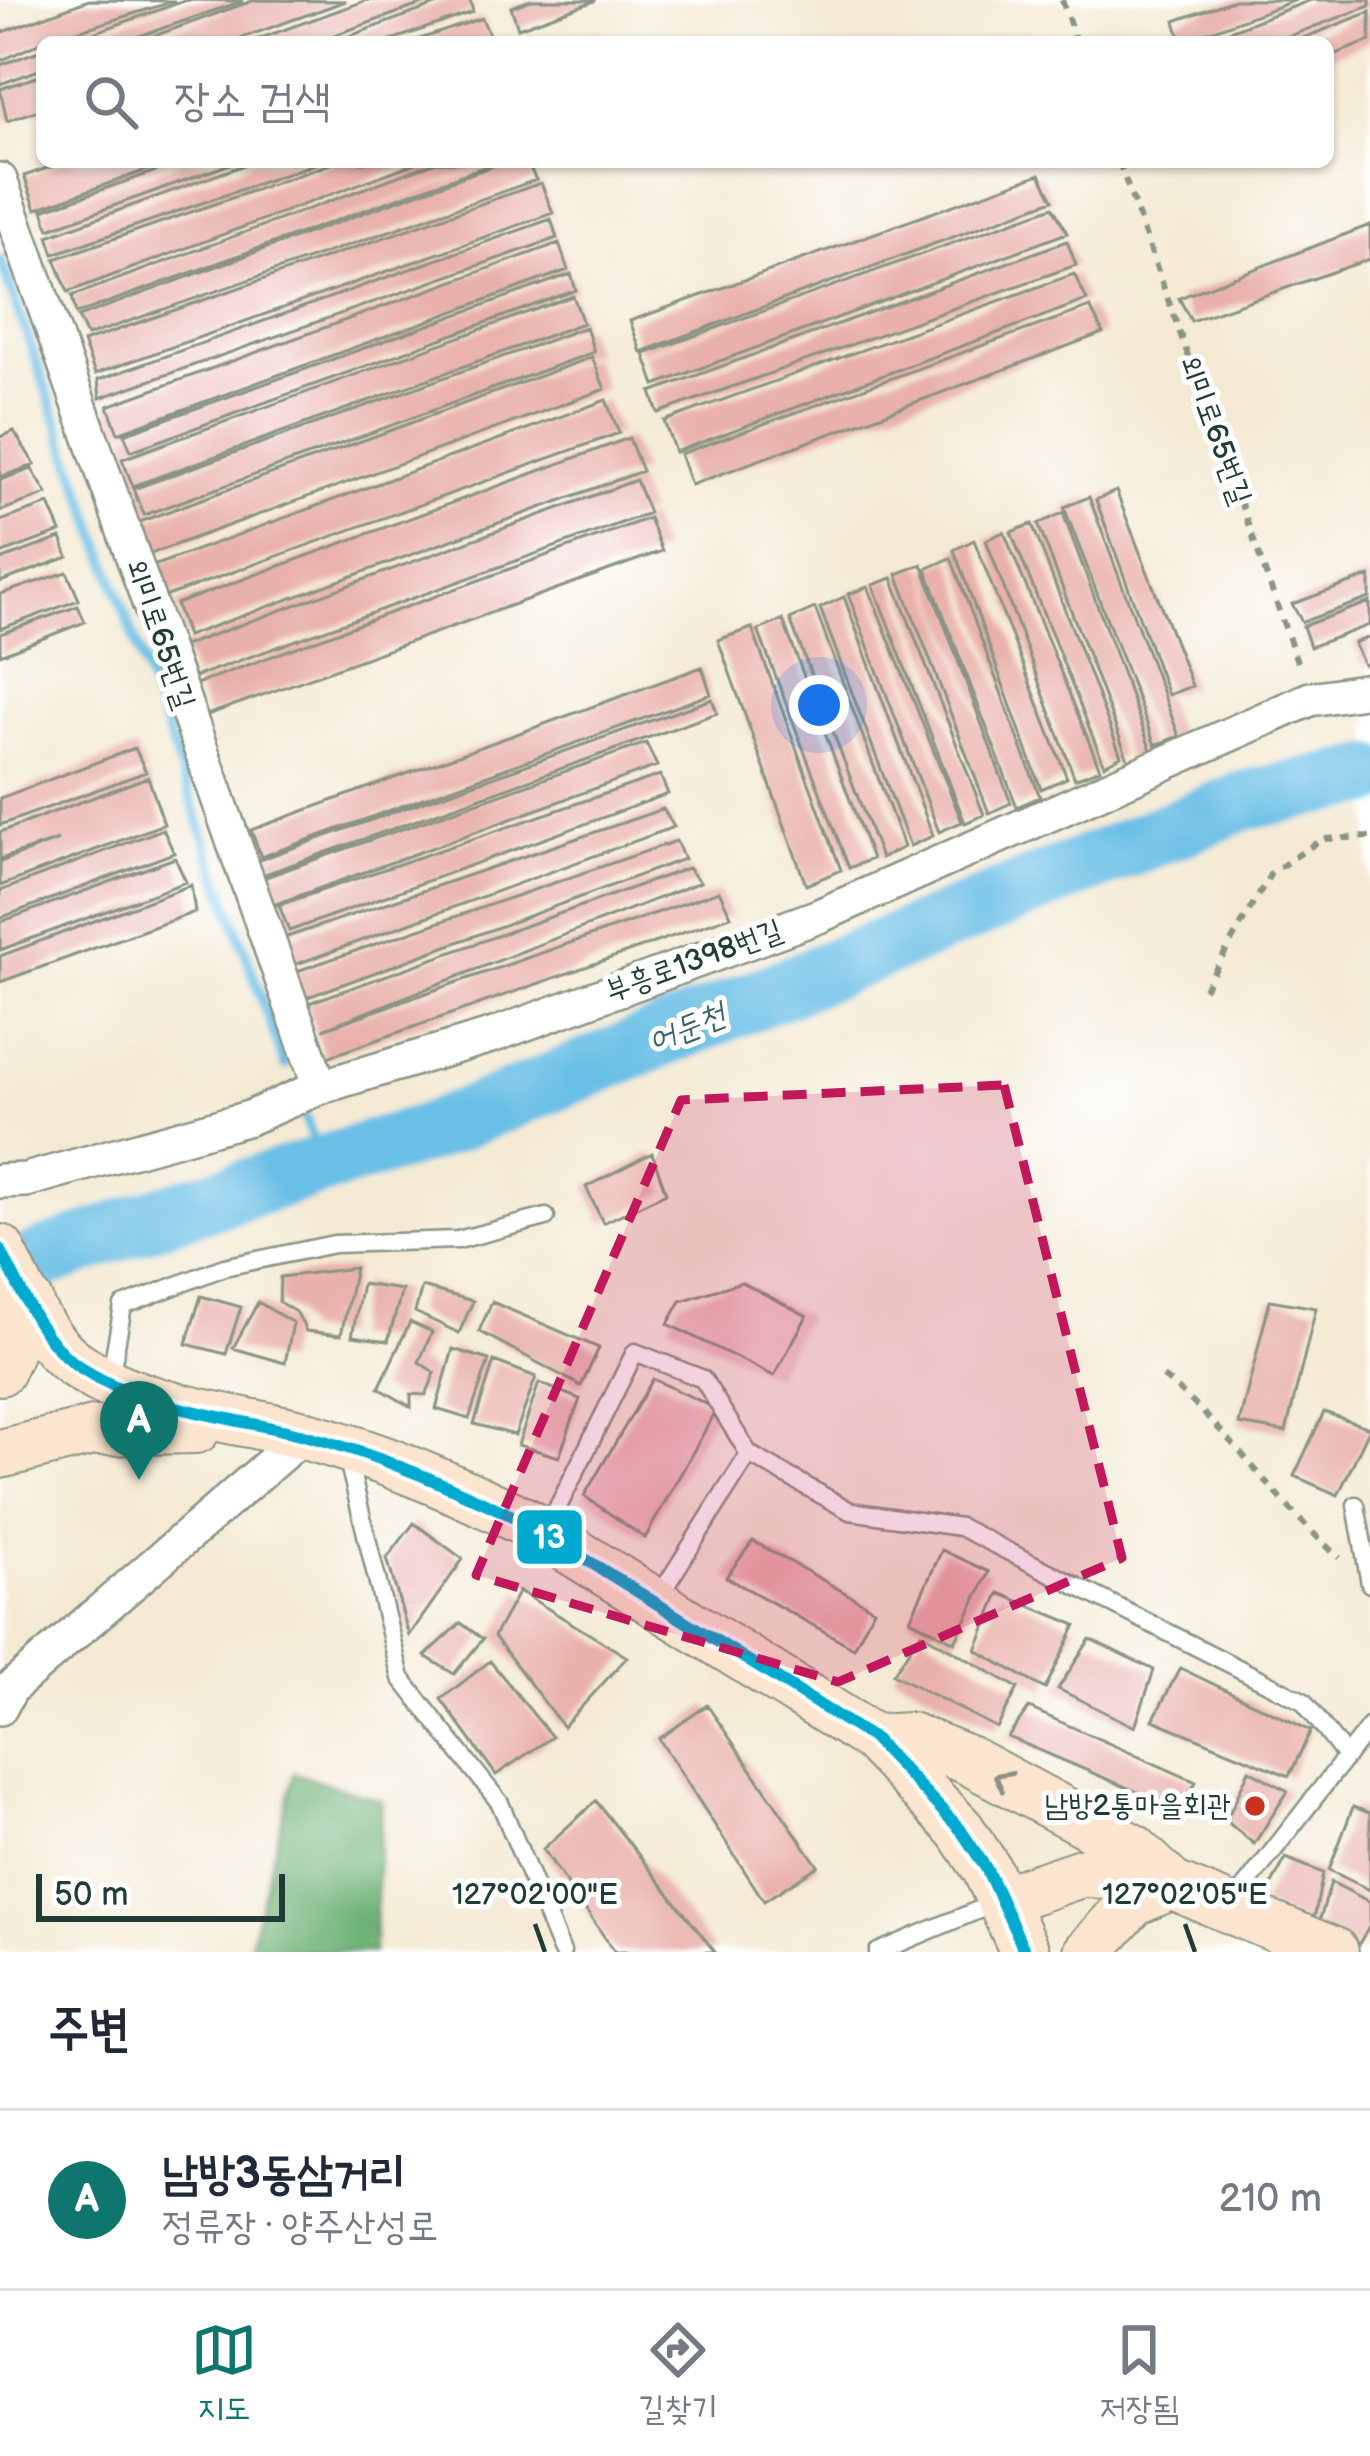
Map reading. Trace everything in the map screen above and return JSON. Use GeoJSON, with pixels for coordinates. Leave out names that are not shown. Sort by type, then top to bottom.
{"type":"FeatureCollection","features":[{"type":"Feature","properties":{"kind":"street","name":"외미로65번길"},"geometry":{"type":"LineString","coordinates":[[0,180],[320,1088]]}},
{"type":"Feature","properties":{"kind":"street","name":"부흥로1398번길"},"geometry":{"type":"LineString","coordinates":[[0,1180],[26,1180],[249,1118],[320,1088],[494,1035],[819,916],[1310,699],[1370,690]]}},
{"type":"Feature","properties":{"kind":"street"},"geometry":{"type":"LineString","coordinates":[[0,1250],[53,1343],[75,1364],[157,1402],[307,1438],[413,1470],[544,1534],[874,1739],[960,1829],[1002,1900],[1025,1952]]}},
{"type":"Feature","properties":{"kind":"street"},"geometry":{"type":"LineString","coordinates":[[0,1370],[29,1304]]}},
{"type":"Feature","properties":{"kind":"street"},"geometry":{"type":"LineString","coordinates":[[0,1434],[110,1380]]}},
{"type":"Feature","properties":{"kind":"street"},"geometry":{"type":"LineString","coordinates":[[0,1454],[93,1431],[167,1426],[307,1438]]}},
{"type":"Feature","properties":{"kind":"street"},"geometry":{"type":"LineString","coordinates":[[0,1708],[11,1688],[307,1438]]}},
{"type":"Feature","properties":{"kind":"street"},"geometry":{"type":"LineString","coordinates":[[874,1739],[910,1738],[968,1760],[1134,1849],[1172,1885]]}},
{"type":"Feature","properties":{"kind":"street"},"geometry":{"type":"LineString","coordinates":[[1002,1900],[1084,1872],[1172,1885],[1334,1952]]}},
{"type":"Feature","properties":{"kind":"street"},"geometry":{"type":"LineString","coordinates":[[1088,1952],[1132,1902],[1172,1885]]}},
{"type":"Feature","properties":{"kind":"lane"},"geometry":{"type":"LineString","coordinates":[[110,1380],[123,1306],[224,1267],[334,1244],[458,1240],[546,1217]]}},
{"type":"Feature","properties":{"kind":"lane"},"geometry":{"type":"LineString","coordinates":[[544,1534],[635,1352],[703,1379],[749,1454],[850,1511],[960,1527],[1303,1701],[1345,1756]]}},
{"type":"Feature","properties":{"kind":"lane"},"geometry":{"type":"LineString","coordinates":[[307,1438],[401,1678],[500,1803],[562,1952]]}},
{"type":"Feature","properties":{"kind":"lane"},"geometry":{"type":"LineString","coordinates":[[654,1604],[749,1454]]}},
{"type":"Feature","properties":{"kind":"lane"},"geometry":{"type":"LineString","coordinates":[[1356,1505],[1370,1584]]}},
{"type":"Feature","properties":{"kind":"lane"},"geometry":{"type":"LineString","coordinates":[[1231,1906],[1370,1726]]}},
{"type":"Feature","properties":{"kind":"lane"},"geometry":{"type":"LineString","coordinates":[[878,1952],[1002,1900]]}},
{"type":"Feature","properties":{"kind":"path"},"geometry":{"type":"LineString","coordinates":[[1061,0],[1074,36]]}},
{"type":"Feature","properties":{"kind":"path","name":"외미로65번길"},"geometry":{"type":"LineString","coordinates":[[1121,168],[1310,699]]}},
{"type":"Feature","properties":{"kind":"path"},"geometry":{"type":"LineString","coordinates":[[1204,989],[1271,872],[1322,839],[1370,837]]}},
{"type":"Feature","properties":{"kind":"path"},"geometry":{"type":"LineString","coordinates":[[1163,1377],[1213,1416],[1295,1519],[1370,1584]]}},
{"type":"Feature","properties":{"kind":"highlighted area"},"geometry":{"type":"Polygon","coordinates":[[[1004,1085],[1122,1558],[838,1682],[476,1575],[681,1100],[1004,1085]]]}},
{"type":"Feature","properties":{"kind":"green space"},"geometry":{"type":"Polygon","coordinates":[[[294,1773],[382,1801],[373,1952],[248,1952],[294,1773]]]}},
{"type":"Feature","properties":{"kind":"building"},"geometry":{"type":"Polygon","coordinates":[[[89,0],[175,1],[61,36],[36,36],[36,45],[0,61],[0,33],[89,0]]]}},
{"type":"Feature","properties":{"kind":"building"},"geometry":{"type":"Polygon","coordinates":[[[187,0],[243,1],[140,36],[85,36],[187,0]]]}},
{"type":"Feature","properties":{"kind":"building"},"geometry":{"type":"Polygon","coordinates":[[[255,0],[346,1],[247,36],[154,36],[255,0]]]}},
{"type":"Feature","properties":{"kind":"building"},"geometry":{"type":"Polygon","coordinates":[[[367,0],[431,1],[332,36],[267,36],[367,0]]]}},
{"type":"Feature","properties":{"kind":"building"},"geometry":{"type":"Polygon","coordinates":[[[449,0],[470,0],[473,12],[403,36],[350,36],[449,0]]]}},
{"type":"Feature","properties":{"kind":"building"},"geometry":{"type":"Polygon","coordinates":[[[531,0],[595,1],[518,28],[511,7],[531,0]]]}},
{"type":"Feature","properties":{"kind":"building"},"geometry":{"type":"Polygon","coordinates":[[[1234,0],[1296,0],[1197,36],[1179,36],[1175,21],[1234,0]]]}},
{"type":"Feature","properties":{"kind":"building"},"geometry":{"type":"Polygon","coordinates":[[[1311,0],[1370,0],[1370,6],[1289,36],[1217,36],[1311,0]]]}},
{"type":"Feature","properties":{"kind":"building"},"geometry":{"type":"Polygon","coordinates":[[[1370,12],[1370,41],[1334,55],[1334,36],[1308,36],[1370,12]]]}},
{"type":"Feature","properties":{"kind":"building"},"geometry":{"type":"Polygon","coordinates":[[[482,18],[490,36],[429,36],[482,18]]]}},
{"type":"Feature","properties":{"kind":"building"},"geometry":{"type":"Polygon","coordinates":[[[36,52],[36,71],[0,84],[0,65],[36,52]]]}},
{"type":"Feature","properties":{"kind":"building"},"geometry":{"type":"Polygon","coordinates":[[[36,77],[36,111],[7,121],[0,89],[36,77]]]}},
{"type":"Feature","properties":{"kind":"building"},"geometry":{"type":"Polygon","coordinates":[[[47,168],[153,168],[36,209],[24,176],[47,168]]]}},
{"type":"Feature","properties":{"kind":"building"},"geometry":{"type":"Polygon","coordinates":[[[165,168],[219,168],[49,229],[43,210],[165,168]]]}},
{"type":"Feature","properties":{"kind":"building"},"geometry":{"type":"Polygon","coordinates":[[[235,168],[303,168],[54,254],[48,236],[235,168]]]}},
{"type":"Feature","properties":{"kind":"building"},"geometry":{"type":"Polygon","coordinates":[[[319,168],[402,168],[68,292],[55,259],[319,168]]]}},
{"type":"Feature","properties":{"kind":"building"},"geometry":{"type":"Polygon","coordinates":[[[420,168],[481,168],[76,314],[72,296],[420,168]]]}},
{"type":"Feature","properties":{"kind":"building"},"geometry":{"type":"Polygon","coordinates":[[[487,168],[530,168],[536,180],[87,336],[78,317],[487,168]]]}},
{"type":"Feature","properties":{"kind":"building"},"geometry":{"type":"Polygon","coordinates":[[[1040,174],[1053,200],[641,352],[630,321],[1040,174]]]}},
{"type":"Feature","properties":{"kind":"building"},"geometry":{"type":"Polygon","coordinates":[[[541,183],[553,213],[95,374],[83,342],[541,183]]]}},
{"type":"Feature","properties":{"kind":"building"},"geometry":{"type":"Polygon","coordinates":[[[1053,207],[1067,233],[655,385],[644,354],[1053,207]]]}},
{"type":"Feature","properties":{"kind":"building"},"geometry":{"type":"Polygon","coordinates":[[[551,219],[557,238],[100,398],[98,380],[551,219]]]}},
{"type":"Feature","properties":{"kind":"building"},"geometry":{"type":"Polygon","coordinates":[[[1370,225],[1370,259],[1191,321],[1179,298],[1370,225]]]}},
{"type":"Feature","properties":{"kind":"building"},"geometry":{"type":"Polygon","coordinates":[[[1067,241],[1076,265],[658,413],[651,392],[1067,241]]]}},
{"type":"Feature","properties":{"kind":"building"},"geometry":{"type":"Polygon","coordinates":[[[559,243],[568,270],[118,433],[108,406],[559,243]]]}},
{"type":"Feature","properties":{"kind":"building"},"geometry":{"type":"Polygon","coordinates":[[[571,274],[576,290],[131,451],[124,434],[571,274]]]}},
{"type":"Feature","properties":{"kind":"building"},"geometry":{"type":"Polygon","coordinates":[[[1074,274],[1087,300],[675,452],[664,421],[1074,274]]]}},
{"type":"Feature","properties":{"kind":"building"},"geometry":{"type":"Polygon","coordinates":[[[573,296],[583,323],[133,486],[122,459],[573,296]]]}},
{"type":"Feature","properties":{"kind":"building"},"geometry":{"type":"Polygon","coordinates":[[[1090,307],[1103,333],[691,485],[680,454],[1090,307]]]}},
{"type":"Feature","properties":{"kind":"building"},"geometry":{"type":"Polygon","coordinates":[[[586,327],[594,352],[144,515],[133,489],[586,327]]]}},
{"type":"Feature","properties":{"kind":"building"},"geometry":{"type":"Polygon","coordinates":[[[592,357],[605,389],[150,554],[139,522],[592,357]]]}},
{"type":"Feature","properties":{"kind":"building"},"geometry":{"type":"Polygon","coordinates":[[[606,400],[619,433],[164,597],[153,566],[606,400]]]}},
{"type":"Feature","properties":{"kind":"building"},"geometry":{"type":"Polygon","coordinates":[[[14,431],[35,465],[0,477],[0,437],[14,431]]]}},
{"type":"Feature","properties":{"kind":"building"},"geometry":{"type":"Polygon","coordinates":[[[629,438],[642,471],[187,636],[176,604],[629,438]]]}},
{"type":"Feature","properties":{"kind":"building"},"geometry":{"type":"Polygon","coordinates":[[[32,469],[47,494],[0,511],[0,480],[32,469]]]}},
{"type":"Feature","properties":{"kind":"building"},"geometry":{"type":"Polygon","coordinates":[[[636,480],[649,513],[194,677],[183,646],[636,480]]]}},
{"type":"Feature","properties":{"kind":"building"},"geometry":{"type":"Polygon","coordinates":[[[1116,491],[1192,686],[1168,695],[1096,500],[1116,491]]]}},
{"type":"Feature","properties":{"kind":"building"},"geometry":{"type":"Polygon","coordinates":[[[1089,497],[1179,736],[1155,745],[1064,507],[1089,497]]]}},
{"type":"Feature","properties":{"kind":"building"},"geometry":{"type":"Polygon","coordinates":[[[49,504],[61,532],[0,554],[0,521],[49,504]]]}},
{"type":"Feature","properties":{"kind":"building"},"geometry":{"type":"Polygon","coordinates":[[[1063,513],[1152,753],[1129,762],[1038,524],[1063,513]]]}},
{"type":"Feature","properties":{"kind":"building"},"geometry":{"type":"Polygon","coordinates":[[[649,518],[662,551],[207,715],[196,684],[649,518]]]}},
{"type":"Feature","properties":{"kind":"building"},"geometry":{"type":"Polygon","coordinates":[[[1032,524],[1121,756],[1104,765],[1011,532],[1032,524]]]}},
{"type":"Feature","properties":{"kind":"building"},"geometry":{"type":"Polygon","coordinates":[[[1004,532],[1100,769],[1075,779],[986,540],[1004,532]]]}},
{"type":"Feature","properties":{"kind":"building"},"geometry":{"type":"Polygon","coordinates":[[[61,538],[68,557],[0,582],[0,560],[61,538]]]}},
{"type":"Feature","properties":{"kind":"building"},"geometry":{"type":"Polygon","coordinates":[[[974,540],[1067,778],[1041,789],[954,550],[974,540]]]}},
{"type":"Feature","properties":{"kind":"building"},"geometry":{"type":"Polygon","coordinates":[[[951,558],[1040,797],[1017,807],[926,569],[951,558]]]}},
{"type":"Feature","properties":{"kind":"building"},"geometry":{"type":"Polygon","coordinates":[[[922,564],[1011,803],[989,813],[897,574],[922,564]]]}},
{"type":"Feature","properties":{"kind":"building"},"geometry":{"type":"Polygon","coordinates":[[[67,572],[79,600],[0,629],[0,594],[67,572]]]}},
{"type":"Feature","properties":{"kind":"building"},"geometry":{"type":"Polygon","coordinates":[[[1370,576],[1370,598],[1302,622],[1292,604],[1370,576]]]}},
{"type":"Feature","properties":{"kind":"building"},"geometry":{"type":"Polygon","coordinates":[[[892,578],[984,815],[965,823],[873,585],[892,578]]]}},
{"type":"Feature","properties":{"kind":"building"},"geometry":{"type":"Polygon","coordinates":[[[868,587],[962,822],[939,832],[848,594],[868,587]]]}},
{"type":"Feature","properties":{"kind":"building"},"geometry":{"type":"Polygon","coordinates":[[[844,597],[933,836],[910,846],[820,608],[844,597]]]}},
{"type":"Feature","properties":{"kind":"building"},"geometry":{"type":"Polygon","coordinates":[[[1370,602],[1370,625],[1310,647],[1303,626],[1370,602]]]}},
{"type":"Feature","properties":{"kind":"building"},"geometry":{"type":"Polygon","coordinates":[[[78,606],[85,622],[0,655],[0,634],[78,606]]]}},
{"type":"Feature","properties":{"kind":"building"},"geometry":{"type":"Polygon","coordinates":[[[815,608],[904,847],[881,858],[790,619],[815,608]]]}},
{"type":"Feature","properties":{"kind":"building"},"geometry":{"type":"Polygon","coordinates":[[[783,620],[872,859],[849,868],[758,630],[783,620]]]}},
{"type":"Feature","properties":{"kind":"building"},"geometry":{"type":"Polygon","coordinates":[[[752,628],[841,870],[806,885],[718,640],[752,628]]]}},
{"type":"Feature","properties":{"kind":"building"},"geometry":{"type":"Polygon","coordinates":[[[1370,637],[1370,663],[1364,665],[1354,643],[1370,637]]]}},
{"type":"Feature","properties":{"kind":"building"},"geometry":{"type":"Polygon","coordinates":[[[702,667],[711,694],[261,857],[251,830],[702,667]]]}},
{"type":"Feature","properties":{"kind":"building"},"geometry":{"type":"Polygon","coordinates":[[[712,699],[717,713],[260,876],[256,861],[712,699]]]}},
{"type":"Feature","properties":{"kind":"building"},"geometry":{"type":"Polygon","coordinates":[[[646,743],[657,766],[265,908],[254,881],[646,743]]]}},
{"type":"Feature","properties":{"kind":"building"},"geometry":{"type":"Polygon","coordinates":[[[135,748],[146,772],[0,825],[0,798],[135,748]]]}},
{"type":"Feature","properties":{"kind":"building"},"geometry":{"type":"Polygon","coordinates":[[[660,775],[668,794],[289,931],[279,905],[660,775]]]}},
{"type":"Feature","properties":{"kind":"building"},"geometry":{"type":"Polygon","coordinates":[[[148,777],[164,824],[0,886],[0,862],[58,840],[0,859],[0,832],[148,777]]]}},
{"type":"Feature","properties":{"kind":"building"},"geometry":{"type":"Polygon","coordinates":[[[663,809],[674,827],[294,965],[284,938],[663,809]]]}},
{"type":"Feature","properties":{"kind":"building"},"geometry":{"type":"Polygon","coordinates":[[[163,829],[174,853],[0,918],[0,891],[163,829]]]}},
{"type":"Feature","properties":{"kind":"building"},"geometry":{"type":"Polygon","coordinates":[[[676,841],[684,859],[305,998],[294,972],[676,841]]]}},
{"type":"Feature","properties":{"kind":"building"},"geometry":{"type":"Polygon","coordinates":[[[175,858],[186,882],[0,950],[0,922],[175,858]]]}},
{"type":"Feature","properties":{"kind":"building"},"geometry":{"type":"Polygon","coordinates":[[[688,868],[700,882],[323,1029],[719,891],[731,916],[325,1058],[306,1004],[688,868]]]}},
{"type":"Feature","properties":{"kind":"building"},"geometry":{"type":"Polygon","coordinates":[[[191,885],[195,912],[0,982],[0,956],[191,885]]]}},
{"type":"Feature","properties":{"kind":"building"},"geometry":{"type":"Polygon","coordinates":[[[652,1153],[666,1193],[603,1223],[586,1187],[652,1153]]]}},
{"type":"Feature","properties":{"kind":"building"},"geometry":{"type":"Polygon","coordinates":[[[355,1268],[341,1335],[306,1331],[297,1313],[279,1302],[280,1277],[355,1268]]]}},
{"type":"Feature","properties":{"kind":"building"},"geometry":{"type":"Polygon","coordinates":[[[741,1282],[807,1316],[774,1376],[668,1324],[681,1301],[741,1282]]]}},
{"type":"Feature","properties":{"kind":"building"},"geometry":{"type":"Polygon","coordinates":[[[362,1284],[402,1290],[388,1341],[352,1336],[362,1284]]]}},
{"type":"Feature","properties":{"kind":"building"},"geometry":{"type":"Polygon","coordinates":[[[422,1287],[473,1301],[459,1333],[415,1312],[422,1287]]]}},
{"type":"Feature","properties":{"kind":"building"},"geometry":{"type":"Polygon","coordinates":[[[201,1296],[241,1307],[226,1354],[186,1344],[201,1296]]]}},
{"type":"Feature","properties":{"kind":"building"},"geometry":{"type":"Polygon","coordinates":[[[1270,1300],[1316,1308],[1286,1432],[1239,1424],[1270,1300]]]}},
{"type":"Feature","properties":{"kind":"building"},"geometry":{"type":"Polygon","coordinates":[[[258,1302],[293,1323],[285,1363],[233,1348],[258,1302]]]}},
{"type":"Feature","properties":{"kind":"building"},"geometry":{"type":"Polygon","coordinates":[[[492,1302],[599,1348],[581,1386],[479,1331],[492,1302]]]}},
{"type":"Feature","properties":{"kind":"building"},"geometry":{"type":"Polygon","coordinates":[[[410,1322],[432,1332],[419,1362],[435,1373],[426,1395],[411,1394],[411,1407],[379,1388],[410,1322]]]}},
{"type":"Feature","properties":{"kind":"building"},"geometry":{"type":"Polygon","coordinates":[[[453,1349],[489,1360],[469,1419],[436,1409],[453,1349]]]}},
{"type":"Feature","properties":{"kind":"building"},"geometry":{"type":"Polygon","coordinates":[[[494,1361],[536,1377],[515,1435],[474,1424],[494,1361]]]}},
{"type":"Feature","properties":{"kind":"building"},"geometry":{"type":"Polygon","coordinates":[[[653,1379],[717,1409],[645,1538],[584,1496],[653,1379]]]}},
{"type":"Feature","properties":{"kind":"building"},"geometry":{"type":"Polygon","coordinates":[[[539,1383],[580,1399],[559,1457],[518,1445],[539,1383]]]}},
{"type":"Feature","properties":{"kind":"building"},"geometry":{"type":"Polygon","coordinates":[[[1324,1412],[1370,1428],[1338,1495],[1294,1476],[1324,1412]]]}},
{"type":"Feature","properties":{"kind":"building"},"geometry":{"type":"Polygon","coordinates":[[[414,1523],[463,1559],[409,1636],[387,1558],[414,1523]]]}},
{"type":"Feature","properties":{"kind":"building"},"geometry":{"type":"Polygon","coordinates":[[[753,1541],[874,1609],[854,1648],[726,1577],[753,1541]]]}},
{"type":"Feature","properties":{"kind":"building"},"geometry":{"type":"Polygon","coordinates":[[[942,1550],[989,1572],[955,1642],[910,1619],[942,1550]]]}},
{"type":"Feature","properties":{"kind":"building"},"geometry":{"type":"Polygon","coordinates":[[[519,1591],[627,1657],[563,1727],[494,1636],[519,1591]]]}},
{"type":"Feature","properties":{"kind":"building"},"geometry":{"type":"Polygon","coordinates":[[[999,1593],[1076,1625],[1045,1689],[976,1650],[999,1593]]]}},
{"type":"Feature","properties":{"kind":"building"},"geometry":{"type":"Polygon","coordinates":[[[461,1623],[483,1639],[454,1674],[425,1656],[461,1623]]]}},
{"type":"Feature","properties":{"kind":"building"},"geometry":{"type":"Polygon","coordinates":[[[921,1633],[1018,1688],[997,1728],[893,1674],[921,1633]]]}},
{"type":"Feature","properties":{"kind":"building"},"geometry":{"type":"Polygon","coordinates":[[[1090,1639],[1154,1670],[1135,1727],[1058,1689],[1090,1639]]]}},
{"type":"Feature","properties":{"kind":"building"},"geometry":{"type":"Polygon","coordinates":[[[490,1661],[552,1737],[496,1775],[441,1699],[490,1661]]]}},
{"type":"Feature","properties":{"kind":"building"},"geometry":{"type":"Polygon","coordinates":[[[1180,1668],[1311,1731],[1289,1776],[1153,1720],[1180,1668]]]}},
{"type":"Feature","properties":{"kind":"building"},"geometry":{"type":"Polygon","coordinates":[[[707,1705],[818,1866],[764,1901],[659,1739],[707,1705]]]}},
{"type":"Feature","properties":{"kind":"building"},"geometry":{"type":"Polygon","coordinates":[[[1029,1708],[1196,1782],[1180,1810],[1008,1737],[1029,1708]]]}},
{"type":"Feature","properties":{"kind":"building","name":"남방2통마을회관"},"geometry":{"type":"Polygon","coordinates":[[[1249,1770],[1288,1791],[1254,1844],[1226,1821],[1249,1770]]]}},
{"type":"Feature","properties":{"kind":"building"},"geometry":{"type":"Polygon","coordinates":[[[596,1801],[715,1952],[615,1952],[543,1849],[596,1801]]]}},
{"type":"Feature","properties":{"kind":"building"},"geometry":{"type":"Polygon","coordinates":[[[1353,1807],[1370,1813],[1370,1890],[1329,1870],[1353,1807]]]}},
{"type":"Feature","properties":{"kind":"building"},"geometry":{"type":"Polygon","coordinates":[[[1286,1858],[1323,1873],[1312,1929],[1261,1904],[1286,1858]]]}},
{"type":"Feature","properties":{"kind":"building"},"geometry":{"type":"Polygon","coordinates":[[[1331,1882],[1370,1902],[1370,1924],[1355,1951],[1317,1929],[1331,1882]]]}},
{"type":"Feature","properties":{"kind":"waterway"},"geometry":{"type":"LineString","coordinates":[[0,259],[285,1065]]}},
{"type":"Feature","properties":{"kind":"waterway","name":"어둔천"},"geometry":{"type":"LineString","coordinates":[[0,1275],[165,1214],[433,1131],[1243,801],[1370,775]]}},
{"type":"Feature","properties":{"kind":"waterway"},"geometry":{"type":"LineString","coordinates":[[304,1115],[323,1165]]}},
{"type":"Feature","properties":{"kind":"transit line","name":"13"},"geometry":{"type":"LineString","coordinates":[[0,1249],[50,1340],[99,1379],[154,1401],[359,1452],[529,1524],[874,1739],[960,1829],[986,1868],[1025,1952]]}},
{"type":"Feature","properties":{"kind":"place","name":"남방3동삼거리"},"geometry":{"type":"Point","coordinates":[139,1480]}},
{"type":"Feature","properties":{"kind":"place","name":"남방2통마을회관"},"geometry":{"type":"Point","coordinates":[1255,1806]}}]}
